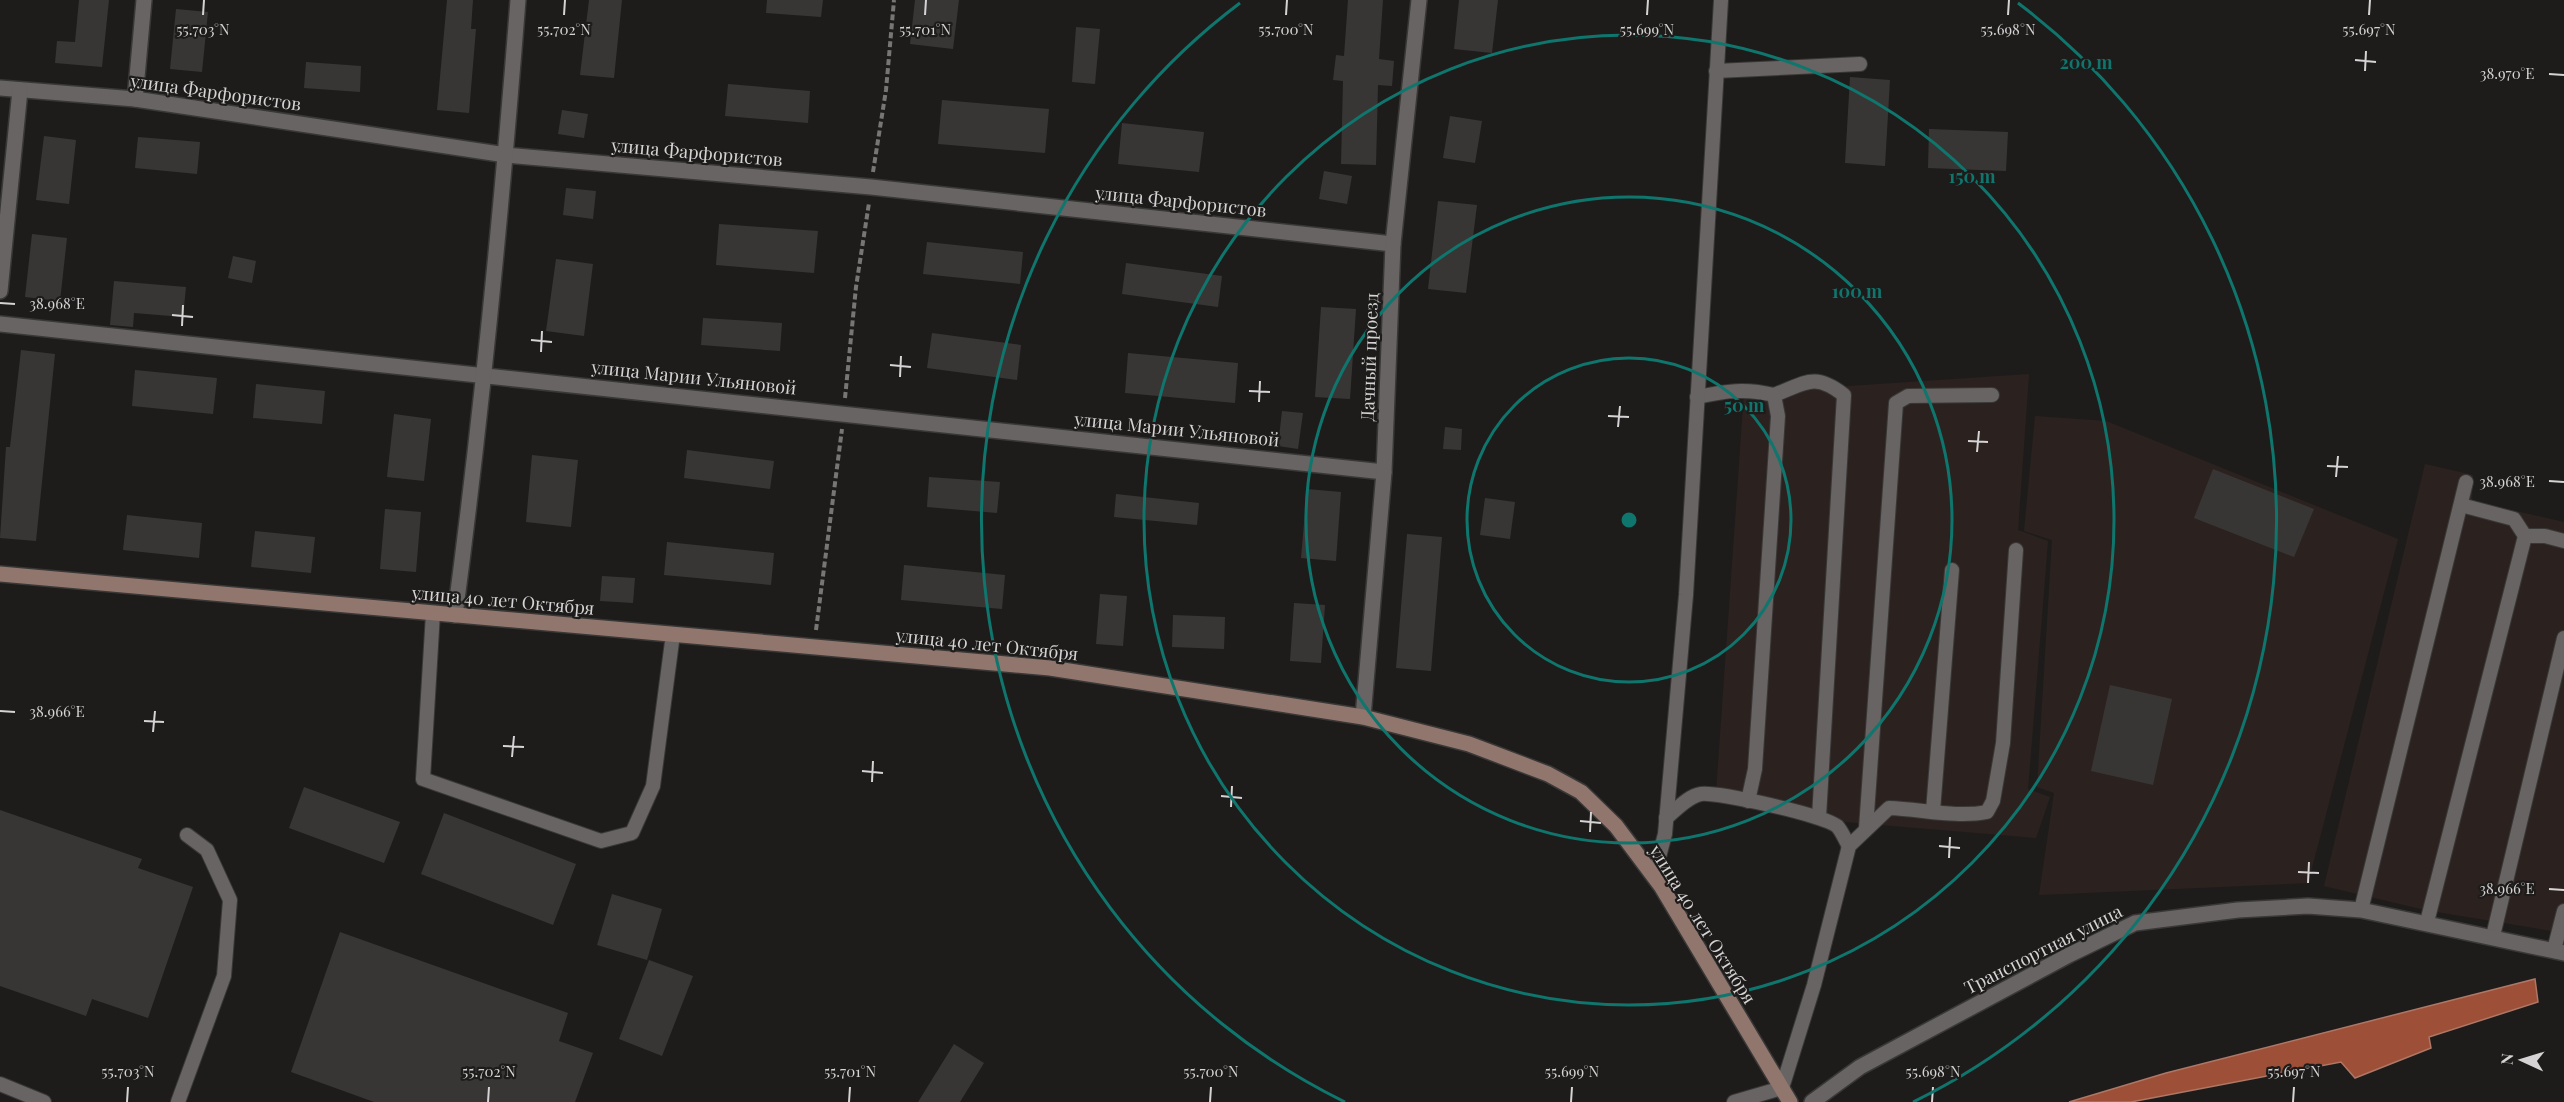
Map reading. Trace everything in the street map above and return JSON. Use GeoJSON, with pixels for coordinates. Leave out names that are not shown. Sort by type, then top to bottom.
{"type":"FeatureCollection","features":[{"type":"Feature","properties":{"kind":"street"},"geometry":{"type":"LineString","coordinates":[[135,99],[144,0]]}},
{"type":"Feature","properties":{"kind":"street"},"geometry":{"type":"LineString","coordinates":[[455,615],[484,375],[506,155],[518,0]]}},
{"type":"Feature","properties":{"kind":"street","name":"Дачный проезд"},"geometry":{"type":"LineString","coordinates":[[1363,717],[1384,472],[1393,244],[1419,0]]}},
{"type":"Feature","properties":{"kind":"street","name":"улица Фарфористов"},"geometry":{"type":"LineString","coordinates":[[0,88],[135,99],[506,155],[871,187],[1393,244]]}},
{"type":"Feature","properties":{"kind":"street"},"geometry":{"type":"LineString","coordinates":[[0,291],[20,90]]}},
{"type":"Feature","properties":{"kind":"street","name":"улица Марии Ульяновой"},"geometry":{"type":"LineString","coordinates":[[0,324],[1384,472]]}},
{"type":"Feature","properties":{"kind":"street","name":"улица 40 лет Октября"},"geometry":{"type":"LineString","coordinates":[[0,574],[1050,668],[1363,717],[1469,744],[1556,778],[1581,792],[1616,826],[1654,876],[1790,1102]]}},
{"type":"Feature","properties":{"kind":"street","name":"Транспортная улица"},"geometry":{"type":"LineString","coordinates":[[1812,1102],[1860,1067],[2069,955],[2135,923],[2238,910],[2308,906],[2361,910],[2427,922],[2559,952]]}},
{"type":"Feature","properties":{"kind":"lane"},"geometry":{"type":"LineString","coordinates":[[1654,876],[1665,834],[1686,594],[1720,0]]}},
{"type":"Feature","properties":{"kind":"lane"},"geometry":{"type":"LineString","coordinates":[[1716,71],[1860,64]]}},
{"type":"Feature","properties":{"kind":"lane"},"geometry":{"type":"LineString","coordinates":[[1697,397],[1731,390],[1774,395],[1810,381],[1827,382],[1844,395],[1819,817]]}},
{"type":"Feature","properties":{"kind":"lane"},"geometry":{"type":"LineString","coordinates":[[1748,801],[1755,768],[1777,439],[1778,416],[1774,395]]}},
{"type":"Feature","properties":{"kind":"lane"},"geometry":{"type":"LineString","coordinates":[[1866,828],[1896,403],[1908,396],[1992,395]]}},
{"type":"Feature","properties":{"kind":"lane"},"geometry":{"type":"LineString","coordinates":[[2361,910],[2466,482]]}},
{"type":"Feature","properties":{"kind":"lane"},"geometry":{"type":"LineString","coordinates":[[2427,922],[2525,536],[2514,519],[2461,506]]}},
{"type":"Feature","properties":{"kind":"lane"},"geometry":{"type":"LineString","coordinates":[[2525,536],[2545,536],[2564,541]]}},
{"type":"Feature","properties":{"kind":"lane"},"geometry":{"type":"LineString","coordinates":[[1734,1102],[1782,1088],[1814,985],[1849,846],[1889,808],[1971,815],[1987,812],[1993,801],[2003,743],[2016,550]]}},
{"type":"Feature","properties":{"kind":"lane"},"geometry":{"type":"LineString","coordinates":[[1933,810],[1952,570]]}},
{"type":"Feature","properties":{"kind":"lane"},"geometry":{"type":"LineString","coordinates":[[433,613],[423,779],[601,841],[632,833],[653,786],[673,634]]}},
{"type":"Feature","properties":{"kind":"lane"},"geometry":{"type":"LineString","coordinates":[[2493,936],[2564,638]]}},
{"type":"Feature","properties":{"kind":"lane"},"geometry":{"type":"LineString","coordinates":[[1666,818],[1700,794],[1748,801],[1819,817],[1837,827],[1849,846]]}},
{"type":"Feature","properties":{"kind":"lane"},"geometry":{"type":"LineString","coordinates":[[178,1102],[224,975],[230,900],[207,850],[187,835]]}},
{"type":"Feature","properties":{"kind":"lane"},"geometry":{"type":"LineString","coordinates":[[2559,952],[2564,910]]}},
{"type":"Feature","properties":{"kind":"lane"},"geometry":{"type":"LineString","coordinates":[[0,1084],[45,1102]]}},
{"type":"Feature","properties":{"kind":"path"},"geometry":{"type":"LineString","coordinates":[[814,647],[844,413],[856,287],[886,90],[894,0]]}},
{"type":"Feature","properties":{"kind":"shaded area"},"geometry":{"type":"Polygon","coordinates":[[[2029,374],[2018,530],[2048,541],[2028,789],[2050,797],[2036,838],[1845,822],[1716,793],[1744,393],[2029,374]]]}},
{"type":"Feature","properties":{"kind":"shaded area"},"geometry":{"type":"Polygon","coordinates":[[[2035,416],[2106,421],[2398,539],[2308,883],[2039,895],[2054,793],[2037,787],[2052,540],[2024,531],[2035,416]]]}},
{"type":"Feature","properties":{"kind":"shaded area"},"geometry":{"type":"Polygon","coordinates":[[[2425,464],[2473,475],[2472,501],[2564,522],[2564,933],[2425,910],[2324,886],[2425,464]]]}},
{"type":"Feature","properties":{"kind":"shaded area"},"geometry":{"type":"Polygon","coordinates":[[[2535,979],[2538,1002],[2429,1037],[2431,1048],[2355,1078],[2341,1062],[2131,1102],[2069,1102],[2166,1073],[2535,979]]]}},
{"type":"Feature","properties":{"kind":"building"},"geometry":{"type":"Polygon","coordinates":[[[79,0],[109,0],[102,67],[55,63],[57,41],[75,42],[79,0]]]}},
{"type":"Feature","properties":{"kind":"building"},"geometry":{"type":"Polygon","coordinates":[[[447,0],[473,0],[471,29],[476,29],[469,113],[437,110],[447,0]]]}},
{"type":"Feature","properties":{"kind":"building"},"geometry":{"type":"Polygon","coordinates":[[[589,0],[622,0],[614,78],[580,75],[589,0]]]}},
{"type":"Feature","properties":{"kind":"building"},"geometry":{"type":"Polygon","coordinates":[[[767,0],[823,0],[821,17],[766,13],[767,0]]]}},
{"type":"Feature","properties":{"kind":"building"},"geometry":{"type":"Polygon","coordinates":[[[915,0],[959,0],[953,49],[910,44],[915,0]]]}},
{"type":"Feature","properties":{"kind":"building"},"geometry":{"type":"Polygon","coordinates":[[[1348,0],[1383,0],[1379,59],[1394,61],[1392,86],[1378,85],[1376,165],[1341,164],[1343,81],[1333,80],[1336,55],[1344,56],[1348,0]]]}},
{"type":"Feature","properties":{"kind":"building"},"geometry":{"type":"Polygon","coordinates":[[[1459,0],[1498,0],[1492,53],[1454,49],[1459,0]]]}},
{"type":"Feature","properties":{"kind":"building"},"geometry":{"type":"Polygon","coordinates":[[[176,9],[208,12],[202,72],[170,69],[176,9]]]}},
{"type":"Feature","properties":{"kind":"building"},"geometry":{"type":"Polygon","coordinates":[[[1076,27],[1100,29],[1095,84],[1072,82],[1076,27]]]}},
{"type":"Feature","properties":{"kind":"building"},"geometry":{"type":"Polygon","coordinates":[[[306,62],[361,66],[360,92],[304,88],[306,62]]]}},
{"type":"Feature","properties":{"kind":"building"},"geometry":{"type":"Polygon","coordinates":[[[1850,77],[1890,80],[1885,166],[1845,163],[1850,77]]]}},
{"type":"Feature","properties":{"kind":"building"},"geometry":{"type":"Polygon","coordinates":[[[728,84],[810,91],[808,123],[725,116],[728,84]]]}},
{"type":"Feature","properties":{"kind":"building"},"geometry":{"type":"Polygon","coordinates":[[[942,100],[1049,109],[1045,153],[938,144],[942,100]]]}},
{"type":"Feature","properties":{"kind":"building"},"geometry":{"type":"Polygon","coordinates":[[[562,110],[588,114],[584,138],[558,134],[562,110]]]}},
{"type":"Feature","properties":{"kind":"building"},"geometry":{"type":"Polygon","coordinates":[[[1450,116],[1482,121],[1475,163],[1443,158],[1450,116]]]}},
{"type":"Feature","properties":{"kind":"building"},"geometry":{"type":"Polygon","coordinates":[[[1122,123],[1204,132],[1199,172],[1118,164],[1122,123]]]}},
{"type":"Feature","properties":{"kind":"building"},"geometry":{"type":"Polygon","coordinates":[[[1929,129],[2008,132],[2006,171],[1928,168],[1929,129]]]}},
{"type":"Feature","properties":{"kind":"building"},"geometry":{"type":"Polygon","coordinates":[[[44,136],[76,140],[69,204],[36,200],[44,136]]]}},
{"type":"Feature","properties":{"kind":"building"},"geometry":{"type":"Polygon","coordinates":[[[138,137],[200,142],[197,174],[135,168],[138,137]]]}},
{"type":"Feature","properties":{"kind":"building"},"geometry":{"type":"Polygon","coordinates":[[[1324,171],[1352,176],[1347,204],[1319,199],[1324,171]]]}},
{"type":"Feature","properties":{"kind":"building"},"geometry":{"type":"Polygon","coordinates":[[[566,188],[596,191],[593,219],[563,215],[566,188]]]}},
{"type":"Feature","properties":{"kind":"building"},"geometry":{"type":"Polygon","coordinates":[[[1438,201],[1477,205],[1466,293],[1428,289],[1438,201]]]}},
{"type":"Feature","properties":{"kind":"building"},"geometry":{"type":"Polygon","coordinates":[[[719,224],[818,231],[814,273],[716,265],[719,224]]]}},
{"type":"Feature","properties":{"kind":"building"},"geometry":{"type":"Polygon","coordinates":[[[32,234],[67,238],[60,301],[25,297],[32,234]]]}},
{"type":"Feature","properties":{"kind":"building"},"geometry":{"type":"Polygon","coordinates":[[[927,242],[1023,252],[1020,284],[923,274],[927,242]]]}},
{"type":"Feature","properties":{"kind":"building"},"geometry":{"type":"Polygon","coordinates":[[[233,256],[256,261],[252,283],[228,278],[233,256]]]}},
{"type":"Feature","properties":{"kind":"building"},"geometry":{"type":"Polygon","coordinates":[[[556,259],[593,264],[584,336],[546,331],[556,259]]]}},
{"type":"Feature","properties":{"kind":"building"},"geometry":{"type":"Polygon","coordinates":[[[1126,263],[1222,276],[1218,307],[1122,294],[1126,263]]]}},
{"type":"Feature","properties":{"kind":"building"},"geometry":{"type":"Polygon","coordinates":[[[114,281],[186,287],[183,317],[134,313],[133,327],[110,325],[114,281]]]}},
{"type":"Feature","properties":{"kind":"building"},"geometry":{"type":"Polygon","coordinates":[[[1321,307],[1356,309],[1350,399],[1315,397],[1321,307]]]}},
{"type":"Feature","properties":{"kind":"building"},"geometry":{"type":"Polygon","coordinates":[[[703,318],[782,323],[780,351],[701,345],[703,318]]]}},
{"type":"Feature","properties":{"kind":"building"},"geometry":{"type":"Polygon","coordinates":[[[932,333],[1021,345],[1017,380],[927,368],[932,333]]]}},
{"type":"Feature","properties":{"kind":"building"},"geometry":{"type":"Polygon","coordinates":[[[21,350],[55,354],[36,541],[0,538],[6,447],[10,447],[21,350]]]}},
{"type":"Feature","properties":{"kind":"building"},"geometry":{"type":"Polygon","coordinates":[[[1128,353],[1238,363],[1235,403],[1125,393],[1128,353]]]}},
{"type":"Feature","properties":{"kind":"building"},"geometry":{"type":"Polygon","coordinates":[[[135,370],[217,378],[213,414],[132,406],[135,370]]]}},
{"type":"Feature","properties":{"kind":"building"},"geometry":{"type":"Polygon","coordinates":[[[256,384],[325,391],[322,424],[253,418],[256,384]]]}},
{"type":"Feature","properties":{"kind":"building"},"geometry":{"type":"Polygon","coordinates":[[[1282,411],[1303,413],[1298,449],[1278,446],[1282,411]]]}},
{"type":"Feature","properties":{"kind":"building"},"geometry":{"type":"Polygon","coordinates":[[[394,414],[431,419],[424,481],[387,477],[394,414]]]}},
{"type":"Feature","properties":{"kind":"building"},"geometry":{"type":"Polygon","coordinates":[[[1445,427],[1462,429],[1461,450],[1443,449],[1445,427]]]}},
{"type":"Feature","properties":{"kind":"building"},"geometry":{"type":"Polygon","coordinates":[[[687,450],[774,461],[770,489],[684,478],[687,450]]]}},
{"type":"Feature","properties":{"kind":"building"},"geometry":{"type":"Polygon","coordinates":[[[532,455],[578,460],[571,527],[526,522],[532,455]]]}},
{"type":"Feature","properties":{"kind":"building"},"geometry":{"type":"Polygon","coordinates":[[[2213,469],[2314,509],[2294,557],[2194,518],[2213,469]]]}},
{"type":"Feature","properties":{"kind":"building"},"geometry":{"type":"Polygon","coordinates":[[[929,477],[1000,482],[997,513],[927,507],[929,477]]]}},
{"type":"Feature","properties":{"kind":"building"},"geometry":{"type":"Polygon","coordinates":[[[1307,489],[1341,492],[1336,561],[1301,558],[1307,489]]]}},
{"type":"Feature","properties":{"kind":"building"},"geometry":{"type":"Polygon","coordinates":[[[1116,494],[1199,503],[1197,525],[1114,517],[1116,494]]]}},
{"type":"Feature","properties":{"kind":"building"},"geometry":{"type":"Polygon","coordinates":[[[1485,498],[1515,502],[1510,539],[1480,535],[1485,498]]]}},
{"type":"Feature","properties":{"kind":"building"},"geometry":{"type":"Polygon","coordinates":[[[385,509],[421,512],[416,572],[380,569],[385,509]]]}},
{"type":"Feature","properties":{"kind":"building"},"geometry":{"type":"Polygon","coordinates":[[[127,515],[202,523],[199,558],[123,550],[127,515]]]}},
{"type":"Feature","properties":{"kind":"building"},"geometry":{"type":"Polygon","coordinates":[[[255,531],[315,537],[311,573],[251,567],[255,531]]]}},
{"type":"Feature","properties":{"kind":"building"},"geometry":{"type":"Polygon","coordinates":[[[1407,534],[1442,537],[1431,671],[1396,668],[1407,534]]]}},
{"type":"Feature","properties":{"kind":"building"},"geometry":{"type":"Polygon","coordinates":[[[667,542],[774,553],[771,585],[664,575],[667,542]]]}},
{"type":"Feature","properties":{"kind":"building"},"geometry":{"type":"Polygon","coordinates":[[[904,565],[1005,575],[1002,609],[901,600],[904,565]]]}},
{"type":"Feature","properties":{"kind":"building"},"geometry":{"type":"Polygon","coordinates":[[[602,576],[635,578],[633,603],[600,601],[602,576]]]}},
{"type":"Feature","properties":{"kind":"building"},"geometry":{"type":"Polygon","coordinates":[[[1100,594],[1127,596],[1123,646],[1096,644],[1100,594]]]}},
{"type":"Feature","properties":{"kind":"building"},"geometry":{"type":"Polygon","coordinates":[[[1294,603],[1325,605],[1321,663],[1290,661],[1294,603]]]}},
{"type":"Feature","properties":{"kind":"building"},"geometry":{"type":"Polygon","coordinates":[[[1173,615],[1225,617],[1224,649],[1172,647],[1173,615]]]}},
{"type":"Feature","properties":{"kind":"building"},"geometry":{"type":"Polygon","coordinates":[[[2110,685],[2172,699],[2153,785],[2091,771],[2110,685]]]}},
{"type":"Feature","properties":{"kind":"building"},"geometry":{"type":"Polygon","coordinates":[[[304,787],[400,822],[384,863],[289,828],[304,787]]]}},
{"type":"Feature","properties":{"kind":"building"},"geometry":{"type":"Polygon","coordinates":[[[0,810],[142,859],[138,868],[193,887],[148,1018],[92,999],[86,1016],[0,986],[0,810]]]}},
{"type":"Feature","properties":{"kind":"building"},"geometry":{"type":"Polygon","coordinates":[[[444,813],[576,864],[553,925],[421,874],[444,813]]]}},
{"type":"Feature","properties":{"kind":"building"},"geometry":{"type":"Polygon","coordinates":[[[612,894],[662,909],[647,960],[597,945],[612,894]]]}},
{"type":"Feature","properties":{"kind":"building"},"geometry":{"type":"Polygon","coordinates":[[[340,932],[568,1013],[559,1041],[593,1053],[575,1102],[374,1102],[291,1072],[340,932]]]}},
{"type":"Feature","properties":{"kind":"building"},"geometry":{"type":"Polygon","coordinates":[[[649,960],[693,976],[662,1056],[619,1039],[649,960]]]}},
{"type":"Feature","properties":{"kind":"building"},"geometry":{"type":"Polygon","coordinates":[[[954,1044],[984,1063],[960,1102],[918,1102],[954,1044]]]}}]}
